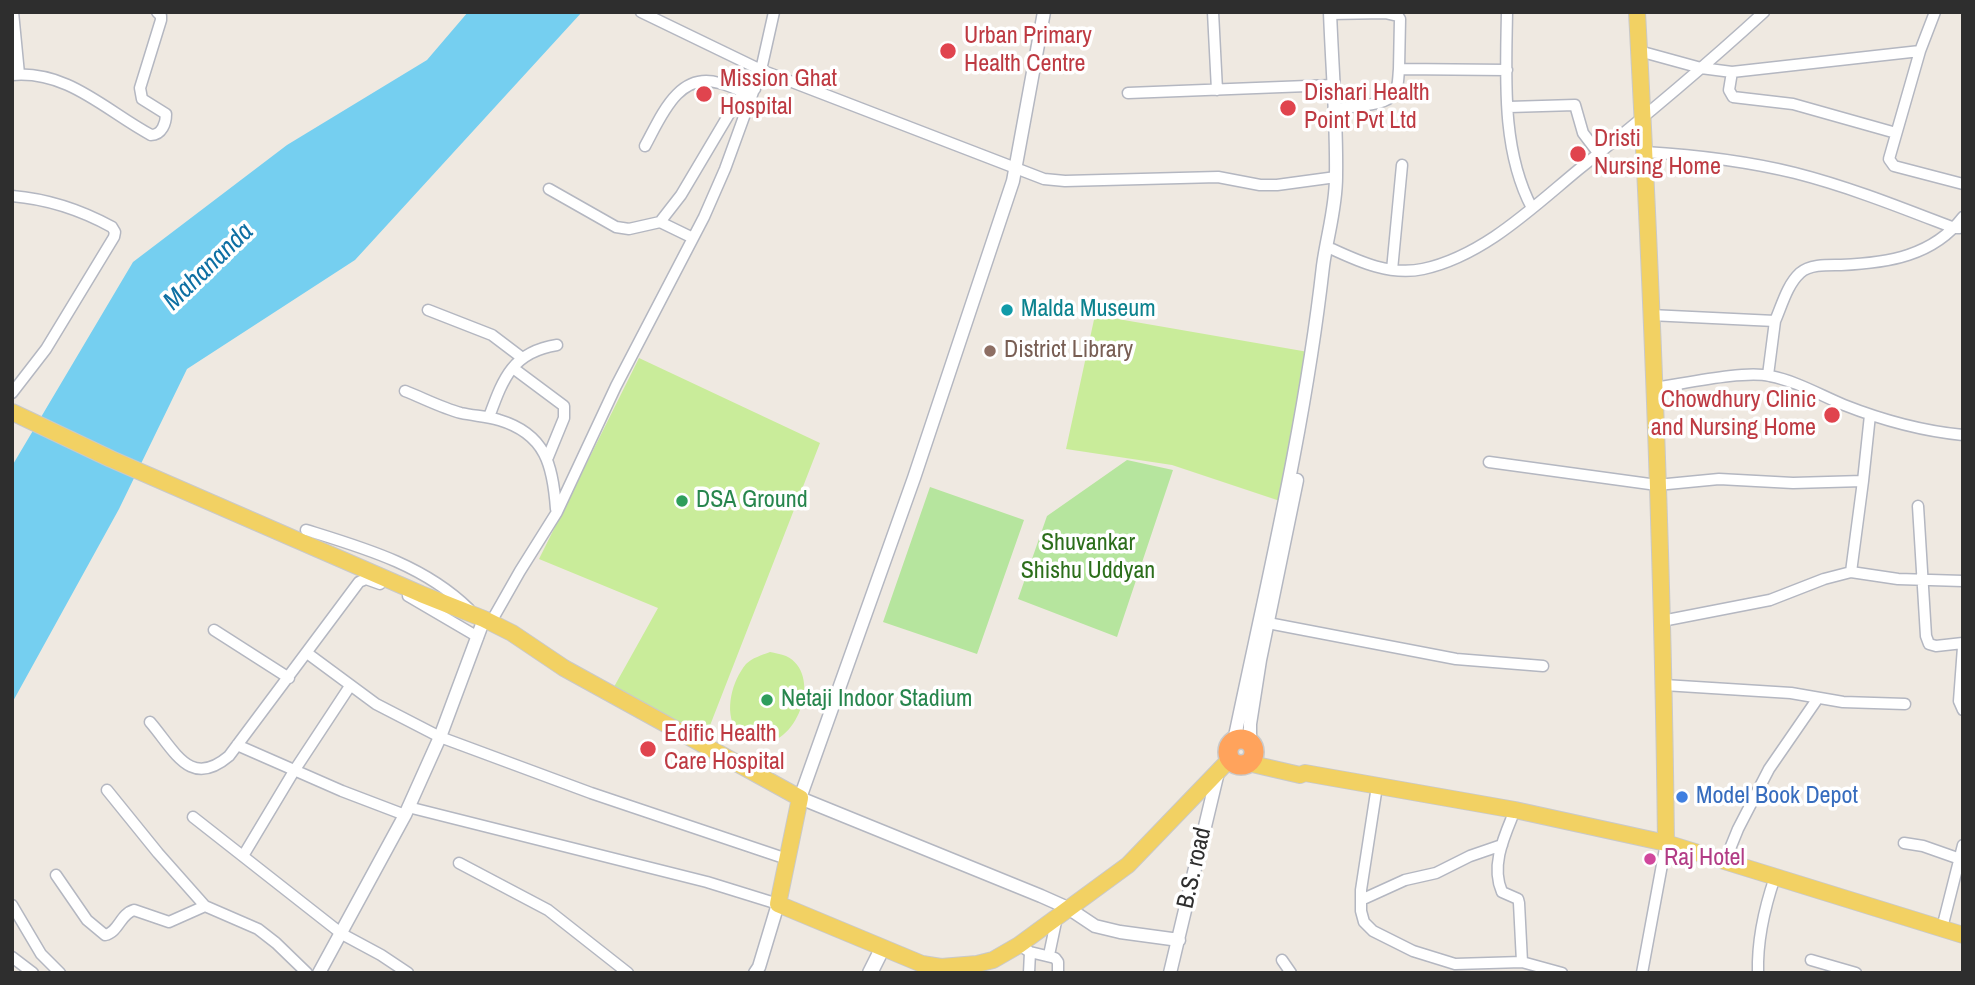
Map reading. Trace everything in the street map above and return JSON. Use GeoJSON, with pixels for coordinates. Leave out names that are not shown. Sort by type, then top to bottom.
{"type":"FeatureCollection","features":[{"type":"Feature","properties":{"kind":"main road"},"geometry":{"type":"LineString","coordinates":[[1637,12],[1645,152],[1662,621],[1666,843]]}},
{"type":"Feature","properties":{"kind":"main road"},"geometry":{"type":"LineString","coordinates":[[12,412],[111,460],[484,619],[576,675],[800,798],[778,904],[922,964],[942,967],[994,966],[1025,948],[1063,912],[1108,878],[1235,756],[1303,769],[1305,773],[1515,810],[1666,843],[1963,935]]}},
{"type":"Feature","properties":{"kind":"main road"},"geometry":{"type":"LineString","coordinates":[[870,973],[882,949]]}},
{"type":"Feature","properties":{"kind":"street"},"geometry":{"type":"LineString","coordinates":[[13,12],[16,75],[58,80],[84,91],[121,118],[151,135],[160,133],[166,114],[142,99],[140,89],[161,20],[158,12]]}},
{"type":"Feature","properties":{"kind":"street"},"geometry":{"type":"LineString","coordinates":[[641,12],[761,71],[1044,179],[1065,181],[1218,177],[1260,185],[1277,185],[1336,177]]}},
{"type":"Feature","properties":{"kind":"street"},"geometry":{"type":"LineString","coordinates":[[319,973],[407,811],[440,737],[484,619],[520,571],[557,512],[610,397],[693,238],[725,169],[750,91],[761,71],[774,12]]}},
{"type":"Feature","properties":{"kind":"street"},"geometry":{"type":"LineString","coordinates":[[1044,12],[1013,181],[914,478],[800,798],[1095,926],[1179,940]]}},
{"type":"Feature","properties":{"kind":"street"},"geometry":{"type":"LineString","coordinates":[[1213,12],[1217,90]]}},
{"type":"Feature","properties":{"kind":"street"},"geometry":{"type":"LineString","coordinates":[[1507,12],[1507,70],[1513,157],[1521,186],[1532,208]]}},
{"type":"Feature","properties":{"kind":"street"},"geometry":{"type":"LineString","coordinates":[[1935,12],[1920,51],[1890,163],[1899,168],[1963,184]]}},
{"type":"Feature","properties":{"kind":"street"},"geometry":{"type":"LineString","coordinates":[[1235,756],[1250,724],[1328,304],[1332,249],[1330,234],[1336,177],[1330,13],[1385,13],[1398,16],[1399,69],[1397,89],[1392,97],[1382,102],[1334,109]]}},
{"type":"Feature","properties":{"kind":"street"},"geometry":{"type":"LineString","coordinates":[[1332,249],[1362,262],[1392,270],[1421,269],[1458,258],[1489,240],[1532,208],[1643,120],[1758,14]]}},
{"type":"Feature","properties":{"kind":"street"},"geometry":{"type":"LineString","coordinates":[[1639,51],[1701,68],[1732,72],[1920,51]]}},
{"type":"Feature","properties":{"kind":"street"},"geometry":{"type":"LineString","coordinates":[[1399,69],[1507,70]]}},
{"type":"Feature","properties":{"kind":"street"},"geometry":{"type":"LineString","coordinates":[[1732,72],[1729,90],[1734,97],[1802,106],[1896,133]]}},
{"type":"Feature","properties":{"kind":"street"},"geometry":{"type":"LineString","coordinates":[[645,146],[669,103],[680,90],[692,82],[718,82],[750,91]]}},
{"type":"Feature","properties":{"kind":"street"},"geometry":{"type":"LineString","coordinates":[[1128,93],[1333,85]]}},
{"type":"Feature","properties":{"kind":"street"},"geometry":{"type":"LineString","coordinates":[[660,222],[681,195],[738,99],[750,91]]}},
{"type":"Feature","properties":{"kind":"street"},"geometry":{"type":"LineString","coordinates":[[1509,107],[1575,105],[1583,133],[1599,154]]}},
{"type":"Feature","properties":{"kind":"street"},"geometry":{"type":"LineString","coordinates":[[1645,152],[1735,162],[1795,173],[1958,228]]}},
{"type":"Feature","properties":{"kind":"street"},"geometry":{"type":"LineString","coordinates":[[1392,270],[1402,165]]}},
{"type":"Feature","properties":{"kind":"street"},"geometry":{"type":"LineString","coordinates":[[549,189],[616,227],[629,229],[660,222],[693,238]]}},
{"type":"Feature","properties":{"kind":"street"},"geometry":{"type":"LineString","coordinates":[[12,196],[48,201],[75,209],[112,227],[115,232],[46,349],[12,393]]}},
{"type":"Feature","properties":{"kind":"street"},"geometry":{"type":"LineString","coordinates":[[1768,375],[1775,321],[1791,283],[1801,271],[1820,265],[1873,264],[1907,257],[1958,228],[1963,217]]}},
{"type":"Feature","properties":{"kind":"street"},"geometry":{"type":"LineString","coordinates":[[1235,756],[1297,438],[1320,303],[1326,241],[1330,234]]}},
{"type":"Feature","properties":{"kind":"street"},"geometry":{"type":"LineString","coordinates":[[428,310],[492,335],[521,357]]}},
{"type":"Feature","properties":{"kind":"street"},"geometry":{"type":"LineString","coordinates":[[1650,315],[1775,321]]}},
{"type":"Feature","properties":{"kind":"street"},"geometry":{"type":"LineString","coordinates":[[489,417],[498,392],[521,357],[557,345]]}},
{"type":"Feature","properties":{"kind":"street"},"geometry":{"type":"LineString","coordinates":[[513,368],[564,406],[564,418],[548,457]]}},
{"type":"Feature","properties":{"kind":"street"},"geometry":{"type":"LineString","coordinates":[[1653,388],[1746,375],[1768,375],[1870,415],[1933,431],[1963,435]]}},
{"type":"Feature","properties":{"kind":"street"},"geometry":{"type":"LineString","coordinates":[[405,391],[461,413],[489,417],[521,429],[536,441],[548,457],[554,480],[557,512]]}},
{"type":"Feature","properties":{"kind":"street"},"geometry":{"type":"LineString","coordinates":[[1851,572],[1870,415]]}},
{"type":"Feature","properties":{"kind":"street"},"geometry":{"type":"LineString","coordinates":[[1489,462],[1657,485],[1719,479],[1793,483],[1863,481]]}},
{"type":"Feature","properties":{"kind":"street"},"geometry":{"type":"LineString","coordinates":[[1918,506],[1926,636],[1929,644],[1936,646],[1963,645],[1959,701],[1963,710]]}},
{"type":"Feature","properties":{"kind":"street"},"geometry":{"type":"LineString","coordinates":[[306,530],[394,560],[443,587],[484,619]]}},
{"type":"Feature","properties":{"kind":"street"},"geometry":{"type":"LineString","coordinates":[[1662,621],[1770,600],[1824,579],[1851,572],[1924,581],[1963,581]]}},
{"type":"Feature","properties":{"kind":"street"},"geometry":{"type":"LineString","coordinates":[[150,722],[192,768],[205,770],[217,766],[237,745],[289,678],[359,582],[366,579],[410,597],[478,637]]}},
{"type":"Feature","properties":{"kind":"street"},"geometry":{"type":"LineString","coordinates":[[1268,623],[1456,659],[1544,666]]}},
{"type":"Feature","properties":{"kind":"street"},"geometry":{"type":"LineString","coordinates":[[214,630],[289,678]]}},
{"type":"Feature","properties":{"kind":"street"},"geometry":{"type":"LineString","coordinates":[[307,653],[376,704],[440,737],[568,785],[787,859]]}},
{"type":"Feature","properties":{"kind":"street"},"geometry":{"type":"LineString","coordinates":[[1664,685],[1750,690],[1857,703],[1905,704]]}},
{"type":"Feature","properties":{"kind":"street"},"geometry":{"type":"LineString","coordinates":[[243,856],[294,771],[350,686]]}},
{"type":"Feature","properties":{"kind":"street"},"geometry":{"type":"LineString","coordinates":[[1725,861],[1762,782],[1818,698]]}},
{"type":"Feature","properties":{"kind":"street"},"geometry":{"type":"LineString","coordinates":[[237,745],[294,771],[407,811],[707,881],[778,904],[755,973]]}},
{"type":"Feature","properties":{"kind":"street","name":"B.S. road"},"geometry":{"type":"LineString","coordinates":[[1170,973],[1235,756]]}},
{"type":"Feature","properties":{"kind":"street"},"geometry":{"type":"LineString","coordinates":[[1377,786],[1363,874],[1361,900],[1364,922],[1373,930],[1413,951],[1456,968],[1522,962],[1562,973]]}},
{"type":"Feature","properties":{"kind":"street"},"geometry":{"type":"LineString","coordinates":[[107,789],[205,906],[258,929],[307,973]]}},
{"type":"Feature","properties":{"kind":"street"},"geometry":{"type":"LineString","coordinates":[[1515,810],[1502,845],[1498,874],[1500,888],[1518,899],[1522,962]]}},
{"type":"Feature","properties":{"kind":"street"},"geometry":{"type":"LineString","coordinates":[[193,817],[342,934],[408,973]]}},
{"type":"Feature","properties":{"kind":"street"},"geometry":{"type":"LineString","coordinates":[[1644,972],[1666,843]]}},
{"type":"Feature","properties":{"kind":"street"},"geometry":{"type":"LineString","coordinates":[[1904,843],[1923,846],[1959,859]]}},
{"type":"Feature","properties":{"kind":"street"},"geometry":{"type":"LineString","coordinates":[[1361,900],[1405,880],[1436,873],[1470,856],[1502,845]]}},
{"type":"Feature","properties":{"kind":"street"},"geometry":{"type":"LineString","coordinates":[[1942,928],[1963,845]]}},
{"type":"Feature","properties":{"kind":"street"},"geometry":{"type":"LineString","coordinates":[[459,863],[548,909],[628,973]]}},
{"type":"Feature","properties":{"kind":"street"},"geometry":{"type":"LineString","coordinates":[[55,876],[87,920],[105,935],[113,932],[128,912],[134,910],[169,922],[205,906]]}},
{"type":"Feature","properties":{"kind":"street"},"geometry":{"type":"LineString","coordinates":[[1758,973],[1758,947],[1764,908],[1774,877]]}},
{"type":"Feature","properties":{"kind":"street"},"geometry":{"type":"LineString","coordinates":[[12,905],[41,954],[60,973]]}},
{"type":"Feature","properties":{"kind":"street"},"geometry":{"type":"LineString","coordinates":[[1049,955],[1063,912]]}},
{"type":"Feature","properties":{"kind":"street"},"geometry":{"type":"LineString","coordinates":[[1029,973],[1025,948],[1049,955],[1058,962],[1058,973]]}},
{"type":"Feature","properties":{"kind":"street"},"geometry":{"type":"LineString","coordinates":[[12,957],[33,973]]}},
{"type":"Feature","properties":{"kind":"street"},"geometry":{"type":"LineString","coordinates":[[1282,960],[1291,973]]}},
{"type":"Feature","properties":{"kind":"street"},"geometry":{"type":"LineString","coordinates":[[1811,960],[1856,973]]}},
{"type":"Feature","properties":{"kind":"green space"},"geometry":{"type":"Polygon","coordinates":[[[1095,315],[1314,353],[1280,501],[1172,465],[1066,449],[1095,315]]]}},
{"type":"Feature","properties":{"kind":"green space","name":"DSA Ground"},"geometry":{"type":"Polygon","coordinates":[[[639,358],[820,443],[702,746],[610,694],[658,608],[539,559],[639,358]]]}},
{"type":"Feature","properties":{"kind":"green space","name":"Shuvankar Shishu Uddyan"},"geometry":{"type":"Polygon","coordinates":[[[1127,460],[1173,470],[1117,637],[1018,599],[1047,516],[1127,460]]]}},
{"type":"Feature","properties":{"kind":"green space"},"geometry":{"type":"Polygon","coordinates":[[[930,487],[1024,520],[977,654],[883,622],[930,487]]]}},
{"type":"Feature","properties":{"kind":"green space","name":"Netaji Indoor Stadium"},"geometry":{"type":"Polygon","coordinates":[[[770,652],[786,656],[797,665],[803,678],[804,693],[801,708],[784,734],[772,741],[758,743],[746,739],[736,730],[732,722],[731,696],[746,664],[770,652]]]}},
{"type":"Feature","properties":{"kind":"water","name":"Mahananda"},"geometry":{"type":"Polygon","coordinates":[[[468,12],[582,12],[355,260],[187,369],[119,509],[12,703],[12,466],[133,262],[287,145],[427,60],[468,12]]]}},
{"type":"Feature","properties":{"kind":"place","name":"Urban Primary Health Centre"},"geometry":{"type":"Point","coordinates":[948,51]}},
{"type":"Feature","properties":{"kind":"place","name":"Mission Ghat Hospital"},"geometry":{"type":"Point","coordinates":[704,94]}},
{"type":"Feature","properties":{"kind":"place","name":"Dishari Health Point Pvt Ltd"},"geometry":{"type":"Point","coordinates":[1288,108]}},
{"type":"Feature","properties":{"kind":"place","name":"Dristi Nursing Home"},"geometry":{"type":"Point","coordinates":[1578,154]}},
{"type":"Feature","properties":{"kind":"place","name":"Malda Museum"},"geometry":{"type":"Point","coordinates":[1007,310]}},
{"type":"Feature","properties":{"kind":"place","name":"District Library"},"geometry":{"type":"Point","coordinates":[990,351]}},
{"type":"Feature","properties":{"kind":"place","name":"Chowdhury Clinic and Nursing Home"},"geometry":{"type":"Point","coordinates":[1832,415]}},
{"type":"Feature","properties":{"kind":"place","name":"DSA Ground"},"geometry":{"type":"Point","coordinates":[682,501]}},
{"type":"Feature","properties":{"kind":"place","name":"Netaji Indoor Stadium"},"geometry":{"type":"Point","coordinates":[767,700]}},
{"type":"Feature","properties":{"kind":"place","name":"Edific Health Care Hospital"},"geometry":{"type":"Point","coordinates":[648,749]}},
{"type":"Feature","properties":{"kind":"place","name":"Model Book Depot"},"geometry":{"type":"Point","coordinates":[1682,797]}},
{"type":"Feature","properties":{"kind":"place","name":"Raj Hotel"},"geometry":{"type":"Point","coordinates":[1650,859]}}]}
